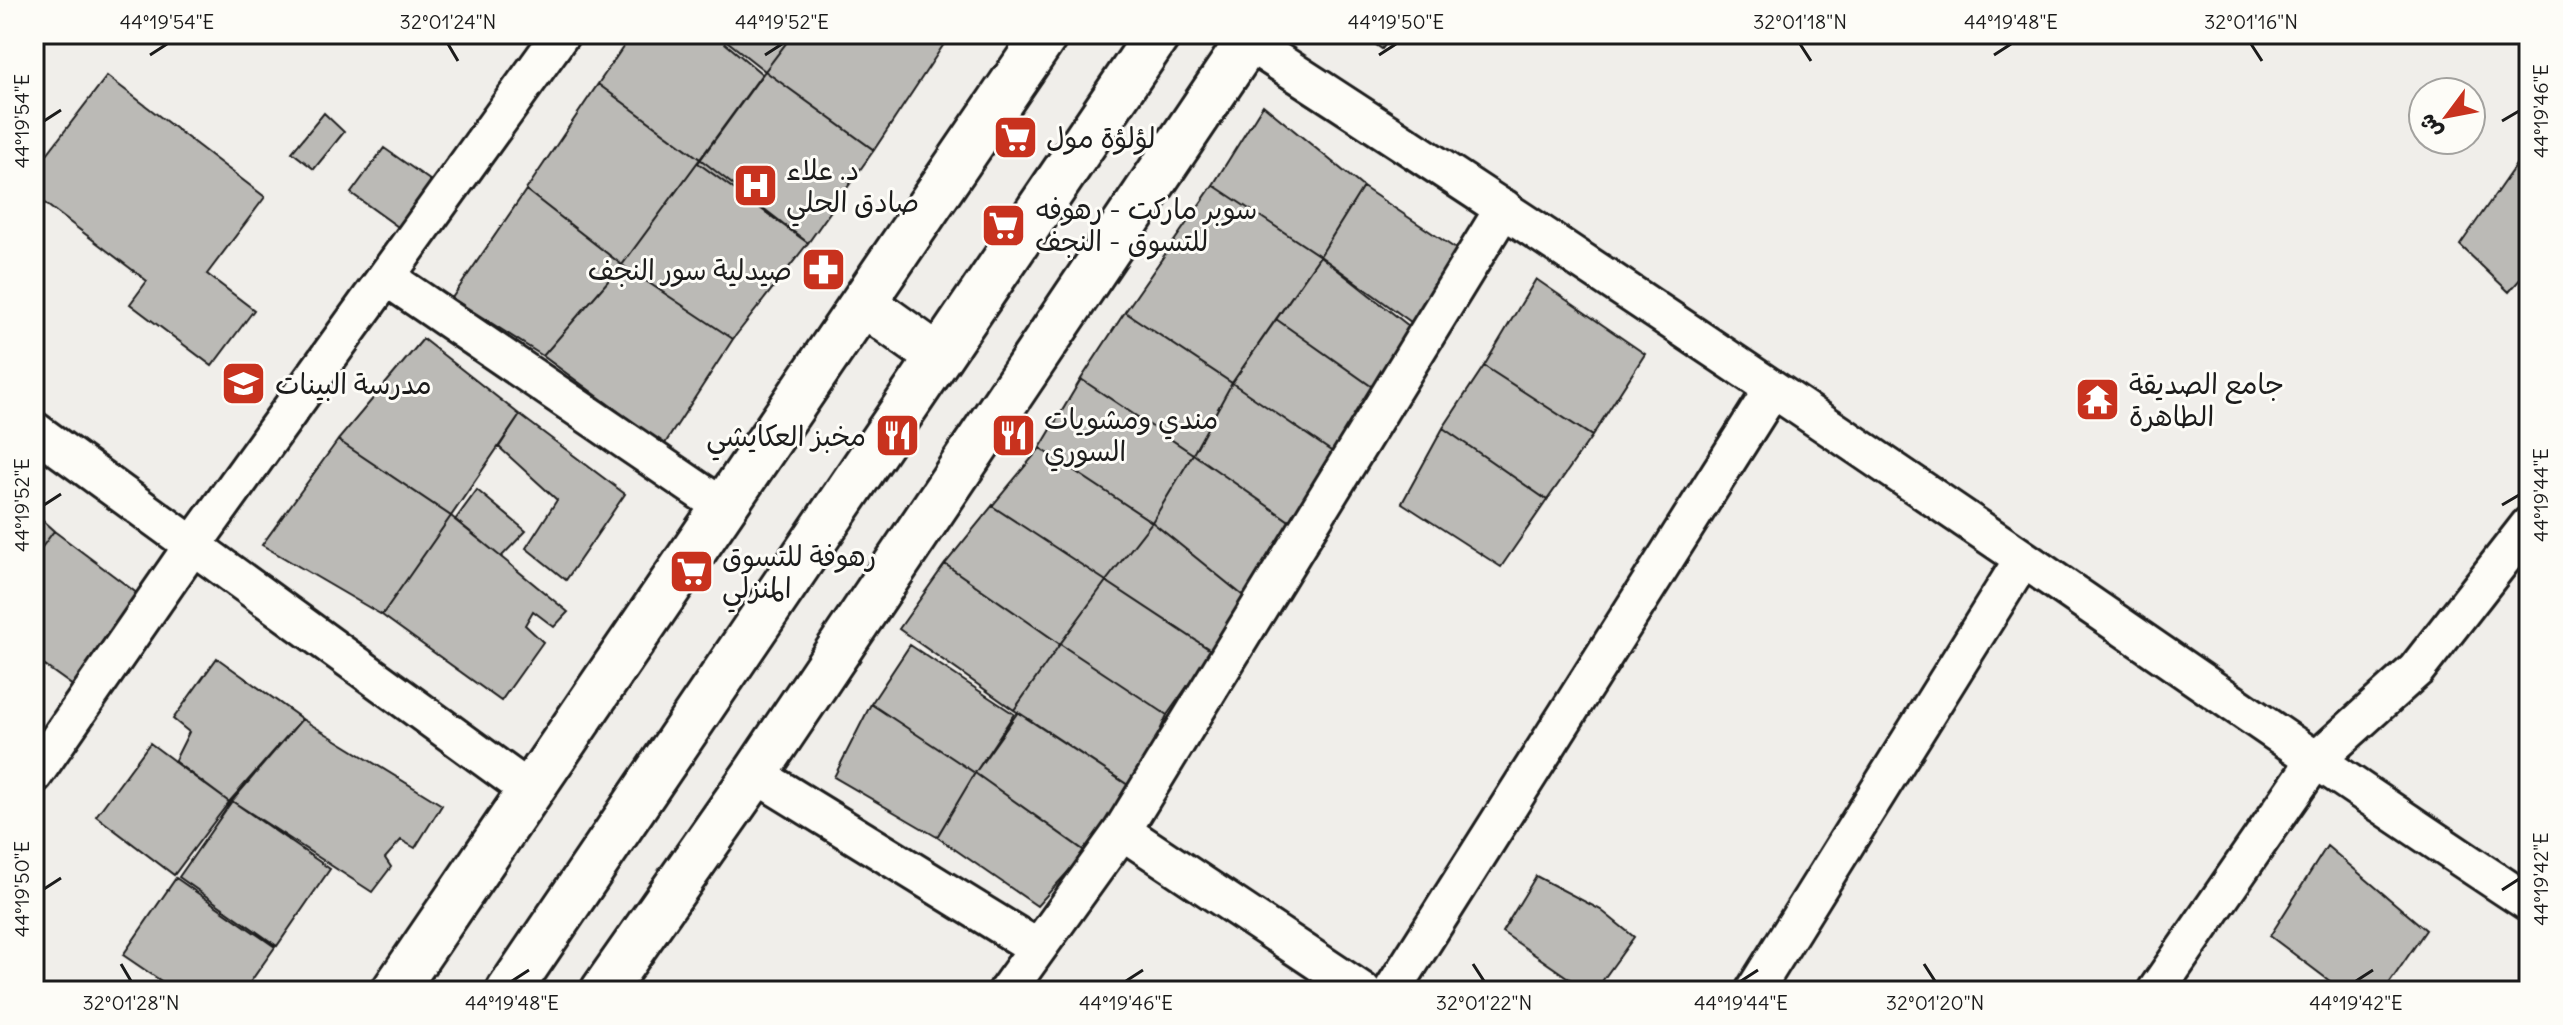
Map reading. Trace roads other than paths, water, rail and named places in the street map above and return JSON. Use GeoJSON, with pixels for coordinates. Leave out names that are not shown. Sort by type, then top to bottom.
{"type":"FeatureCollection","features":[{"type":"Feature","properties":{"kind":"main road"},"geometry":{"type":"LineString","coordinates":[[394,991],[1046,34]]}},
{"type":"Feature","properties":{"kind":"main road"},"geometry":{"type":"LineString","coordinates":[[509,991],[1158,34]]}},
{"type":"Feature","properties":{"kind":"main road"},"geometry":{"type":"LineString","coordinates":[[603,991],[755,774],[1250,38]]}},
{"type":"Feature","properties":{"kind":"main road"},"geometry":{"type":"LineString","coordinates":[[863,303],[937,356]]}},
{"type":"Feature","properties":{"kind":"street"},"geometry":{"type":"LineString","coordinates":[[34,775],[193,545],[561,34]]}},
{"type":"Feature","properties":{"kind":"street"},"geometry":{"type":"LineString","coordinates":[[1250,38],[2023,559],[2314,762],[2529,903]]}},
{"type":"Feature","properties":{"kind":"street"},"geometry":{"type":"LineString","coordinates":[[1007,991],[1122,831],[1504,208]]}},
{"type":"Feature","properties":{"kind":"street"},"geometry":{"type":"LineString","coordinates":[[386,277],[723,507]]}},
{"type":"Feature","properties":{"kind":"street"},"geometry":{"type":"LineString","coordinates":[[1392,991],[1772,390]]}},
{"type":"Feature","properties":{"kind":"street"},"geometry":{"type":"LineString","coordinates":[[34,430],[530,791]]}},
{"type":"Feature","properties":{"kind":"street"},"geometry":{"type":"LineString","coordinates":[[2156,991],[2314,762],[2416,670],[2529,525]]}},
{"type":"Feature","properties":{"kind":"street"},"geometry":{"type":"LineString","coordinates":[[1754,991],[2023,559]]}},
{"type":"Feature","properties":{"kind":"street"},"geometry":{"type":"LineString","coordinates":[[755,774],[1036,947]]}},
{"type":"Feature","properties":{"kind":"street"},"geometry":{"type":"LineString","coordinates":[[1122,831],[1362,991]]}},
{"type":"Feature","properties":{"kind":"place","name":"لؤلؤة مول"},"geometry":{"type":"Point","coordinates":[1015,138]}},
{"type":"Feature","properties":{"kind":"place","name":"د. علاء صادق الحلي"},"geometry":{"type":"Point","coordinates":[755,186]}},
{"type":"Feature","properties":{"kind":"place","name":"سوبر ماركت - رهوفه للتسوق - النجف"},"geometry":{"type":"Point","coordinates":[1004,225]}},
{"type":"Feature","properties":{"kind":"place","name":"صيدلية سور النجف"},"geometry":{"type":"Point","coordinates":[823,270]}},
{"type":"Feature","properties":{"kind":"place","name":"مدرسة البينات"},"geometry":{"type":"Point","coordinates":[244,384]}},
{"type":"Feature","properties":{"kind":"place","name":"جامع الصديقة الطاهرة"},"geometry":{"type":"Point","coordinates":[2098,400]}},
{"type":"Feature","properties":{"kind":"place","name":"مندي ومشويات السوري"},"geometry":{"type":"Point","coordinates":[1013,435]}},
{"type":"Feature","properties":{"kind":"place","name":"مخبز العكايشي"},"geometry":{"type":"Point","coordinates":[897,436]}},
{"type":"Feature","properties":{"kind":"place","name":"رهوفة للتسوق المنزلي"},"geometry":{"type":"Point","coordinates":[691,572]}}]}
